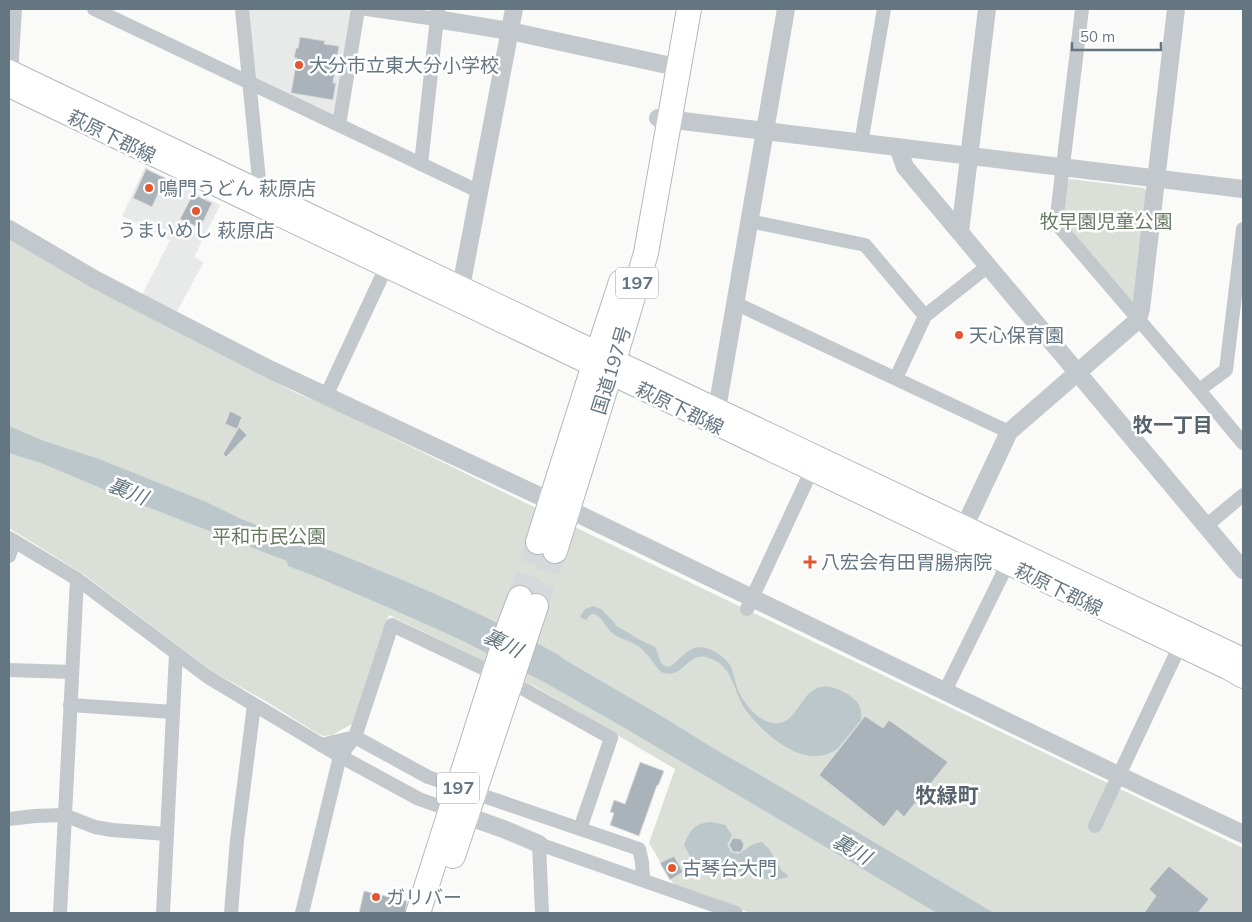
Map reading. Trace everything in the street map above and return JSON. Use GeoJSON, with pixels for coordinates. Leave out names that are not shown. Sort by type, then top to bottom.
{"type":"FeatureCollection","features":[{"type":"Feature","properties":{"kind":"highway","name":"国道197号"},"geometry":{"type":"LineString","coordinates":[[664,119],[667,65],[676,9]]}},
{"type":"Feature","properties":{"kind":"highway","name":"国道197号"},"geometry":{"type":"LineString","coordinates":[[547,547],[604,363],[689,9]]}},
{"type":"Feature","properties":{"kind":"highway","name":"197"},"geometry":{"type":"LineString","coordinates":[[418,913],[459,813],[528,602]]}},
{"type":"Feature","properties":{"kind":"highway","name":"197"},"geometry":{"type":"LineString","coordinates":[[435,913],[459,813]]}},
{"type":"Feature","properties":{"kind":"main road","name":"萩原下郡線"},"geometry":{"type":"LineString","coordinates":[[9,75],[389,261],[1183,639],[1243,678]]}},
{"type":"Feature","properties":{"kind":"main road","name":"萩原下郡線"},"geometry":{"type":"LineString","coordinates":[[604,363],[717,409],[815,464]]}},
{"type":"Feature","properties":{"kind":"main road","name":"萩原下郡線"},"geometry":{"type":"LineString","coordinates":[[1183,639],[1243,658]]}},
{"type":"Feature","properties":{"kind":"street"},"geometry":{"type":"LineString","coordinates":[[9,75],[13,9]]}},
{"type":"Feature","properties":{"kind":"street"},"geometry":{"type":"LineString","coordinates":[[94,9],[480,192]]}},
{"type":"Feature","properties":{"kind":"street"},"geometry":{"type":"LineString","coordinates":[[124,23],[125,9]]}},
{"type":"Feature","properties":{"kind":"street"},"geometry":{"type":"LineString","coordinates":[[242,9],[250,83],[257,197]]}},
{"type":"Feature","properties":{"kind":"street"},"geometry":{"type":"LineString","coordinates":[[339,125],[358,9]]}},
{"type":"Feature","properties":{"kind":"street"},"geometry":{"type":"LineString","coordinates":[[367,9],[437,14],[667,65]]}},
{"type":"Feature","properties":{"kind":"street"},"geometry":{"type":"LineString","coordinates":[[458,294],[480,192],[514,9]]}},
{"type":"Feature","properties":{"kind":"street"},"geometry":{"type":"LineString","coordinates":[[717,409],[786,9]]}},
{"type":"Feature","properties":{"kind":"street"},"geometry":{"type":"LineString","coordinates":[[861,143],[884,9]]}},
{"type":"Feature","properties":{"kind":"street"},"geometry":{"type":"LineString","coordinates":[[960,232],[987,9]]}},
{"type":"Feature","properties":{"kind":"street"},"geometry":{"type":"LineString","coordinates":[[1082,9],[1056,223],[1243,443]]}},
{"type":"Feature","properties":{"kind":"street"},"geometry":{"type":"LineString","coordinates":[[961,533],[1009,432],[1138,320],[1142,300],[1176,9]]}},
{"type":"Feature","properties":{"kind":"street"},"geometry":{"type":"LineString","coordinates":[[421,164],[437,14]]}},
{"type":"Feature","properties":{"kind":"street"},"geometry":{"type":"LineString","coordinates":[[664,119],[1243,189]]}},
{"type":"Feature","properties":{"kind":"street"},"geometry":{"type":"LineString","coordinates":[[898,147],[905,167],[1243,570]]}},
{"type":"Feature","properties":{"kind":"street"},"geometry":{"type":"LineString","coordinates":[[750,221],[865,245],[925,316]]}},
{"type":"Feature","properties":{"kind":"street"},"geometry":{"type":"LineString","coordinates":[[9,228],[96,280],[270,370],[559,505],[749,604],[945,691],[1118,776],[1243,834]]}},
{"type":"Feature","properties":{"kind":"street"},"geometry":{"type":"LineString","coordinates":[[1199,390],[1226,370],[1243,229]]}},
{"type":"Feature","properties":{"kind":"street"},"geometry":{"type":"LineString","coordinates":[[326,396],[389,261]]}},
{"type":"Feature","properties":{"kind":"street"},"geometry":{"type":"LineString","coordinates":[[896,378],[925,316],[988,266]]}},
{"type":"Feature","properties":{"kind":"street"},"geometry":{"type":"LineString","coordinates":[[735,303],[1009,432]]}},
{"type":"Feature","properties":{"kind":"street"},"geometry":{"type":"LineString","coordinates":[[749,604],[815,464]]}},
{"type":"Feature","properties":{"kind":"street"},"geometry":{"type":"LineString","coordinates":[[1206,526],[1243,495]]}},
{"type":"Feature","properties":{"kind":"street"},"geometry":{"type":"LineString","coordinates":[[9,556],[11,539],[77,579],[208,677],[340,756],[418,798],[539,844],[643,880],[701,907],[736,913]]}},
{"type":"Feature","properties":{"kind":"street"},"geometry":{"type":"LineString","coordinates":[[945,691],[1011,557]]}},
{"type":"Feature","properties":{"kind":"street"},"geometry":{"type":"LineString","coordinates":[[60,913],[77,579]]}},
{"type":"Feature","properties":{"kind":"street"},"geometry":{"type":"LineString","coordinates":[[302,913],[340,756],[355,737],[392,625],[505,672],[611,738],[580,829]]}},
{"type":"Feature","properties":{"kind":"street"},"geometry":{"type":"LineString","coordinates":[[1094,826],[1183,639]]}},
{"type":"Feature","properties":{"kind":"street"},"geometry":{"type":"LineString","coordinates":[[163,913],[176,652]]}},
{"type":"Feature","properties":{"kind":"street"},"geometry":{"type":"LineString","coordinates":[[9,670],[72,672]]}},
{"type":"Feature","properties":{"kind":"street"},"geometry":{"type":"LineString","coordinates":[[70,705],[173,712]]}},
{"type":"Feature","properties":{"kind":"street"},"geometry":{"type":"LineString","coordinates":[[231,913],[237,840],[254,705]]}},
{"type":"Feature","properties":{"kind":"street"},"geometry":{"type":"LineString","coordinates":[[321,745],[355,737],[428,777],[639,849],[643,880]]}},
{"type":"Feature","properties":{"kind":"street"},"geometry":{"type":"LineString","coordinates":[[9,819],[64,815],[103,828],[167,834]]}},
{"type":"Feature","properties":{"kind":"street"},"geometry":{"type":"LineString","coordinates":[[539,844],[542,913]]}},
{"type":"Feature","properties":{"kind":"shaded area","name":"大分市立東大分小学校"},"geometry":{"type":"Polygon","coordinates":[[[247,9],[353,9],[334,117],[257,81],[254,77],[247,9]]]}},
{"type":"Feature","properties":{"kind":"shaded area"},"geometry":{"type":"Polygon","coordinates":[[[145,167],[220,205],[194,257],[204,262],[176,313],[142,295],[170,240],[122,216],[145,167]]]}},
{"type":"Feature","properties":{"kind":"green space","name":"牧早園児童公園"},"geometry":{"type":"Polygon","coordinates":[[[1070,179],[1144,188],[1147,192],[1133,302],[1128,302],[1061,220],[1066,182],[1070,179]]]}},
{"type":"Feature","properties":{"kind":"green space","name":"平和市民公園"},"geometry":{"type":"Polygon","coordinates":[[[9,236],[296,393],[330,407],[581,530],[1243,848],[1243,913],[751,913],[675,886],[649,843],[675,769],[534,686],[389,615],[354,723],[332,735],[323,736],[315,732],[269,703],[212,671],[83,574],[9,528],[9,236]]]}},
{"type":"Feature","properties":{"kind":"water","name":"裏川"},"geometry":{"type":"Polygon","coordinates":[[[9,426],[44,441],[99,459],[289,538],[296,540],[298,538],[364,564],[494,621],[557,654],[994,913],[937,913],[623,727],[544,682],[459,639],[288,566],[287,561],[132,501],[41,463],[9,453],[9,426]]]}},
{"type":"Feature","properties":{"kind":"water"},"geometry":{"type":"Polygon","coordinates":[[[593,606],[601,609],[616,626],[655,647],[663,665],[667,667],[687,652],[700,647],[718,654],[730,665],[738,690],[744,701],[752,711],[767,722],[782,722],[790,718],[807,696],[814,690],[823,687],[834,688],[850,695],[858,703],[861,720],[838,748],[826,755],[813,756],[800,753],[774,739],[753,719],[745,709],[730,676],[722,665],[706,657],[698,657],[676,672],[670,674],[661,672],[642,649],[613,634],[599,617],[593,614],[586,620],[580,617],[585,609],[593,606]]]}},
{"type":"Feature","properties":{"kind":"water"},"geometry":{"type":"Polygon","coordinates":[[[711,822],[725,825],[732,835],[727,845],[731,852],[738,854],[751,845],[762,842],[788,877],[776,880],[766,879],[749,872],[728,871],[714,875],[703,874],[684,845],[694,828],[711,822]]]}},
{"type":"Feature","properties":{"kind":"building"},"geometry":{"type":"Polygon","coordinates":[[[300,37],[325,41],[324,44],[339,46],[333,83],[336,83],[333,100],[291,93],[297,58],[294,58],[300,37]]]}},
{"type":"Feature","properties":{"kind":"building","name":"鳴門うどん 萩原店"},"geometry":{"type":"Polygon","coordinates":[[[146,169],[165,178],[152,207],[133,198],[146,169]]]}},
{"type":"Feature","properties":{"kind":"building","name":"うまいめし 萩原店"},"geometry":{"type":"Polygon","coordinates":[[[193,194],[212,203],[200,228],[180,219],[193,194]]]}},
{"type":"Feature","properties":{"kind":"building"},"geometry":{"type":"Polygon","coordinates":[[[230,411],[242,417],[237,429],[225,424],[230,411]]]}},
{"type":"Feature","properties":{"kind":"building"},"geometry":{"type":"Polygon","coordinates":[[[239,427],[247,435],[226,457],[223,454],[239,427]]]}},
{"type":"Feature","properties":{"kind":"building"},"geometry":{"type":"Polygon","coordinates":[[[865,716],[883,728],[889,720],[948,762],[904,817],[897,810],[884,827],[819,775],[865,716]]]}},
{"type":"Feature","properties":{"kind":"building"},"geometry":{"type":"Polygon","coordinates":[[[640,762],[664,771],[657,785],[639,836],[610,825],[614,813],[610,812],[614,800],[625,804],[640,762]]]}},
{"type":"Feature","properties":{"kind":"building"},"geometry":{"type":"Polygon","coordinates":[[[733,838],[741,839],[744,845],[741,852],[733,852],[729,845],[733,838]]]}},
{"type":"Feature","properties":{"kind":"building","name":"古琴台大門"},"geometry":{"type":"Polygon","coordinates":[[[674,856],[683,872],[670,880],[660,863],[674,856]]]}},
{"type":"Feature","properties":{"kind":"building"},"geometry":{"type":"Polygon","coordinates":[[[1169,866],[1209,899],[1198,913],[1144,913],[1156,896],[1149,889],[1169,866]]]}},
{"type":"Feature","properties":{"kind":"building","name":"ガリバー"},"geometry":{"type":"Polygon","coordinates":[[[364,891],[407,901],[405,913],[359,913],[364,891]]]}},
{"type":"Feature","properties":{"kind":"tunnel"},"geometry":{"type":"LineString","coordinates":[[520,598],[538,542]]}},
{"type":"Feature","properties":{"kind":"tunnel"},"geometry":{"type":"LineString","coordinates":[[536,606],[555,551]]}},
{"type":"Feature","properties":{"kind":"place","name":"大分市立東大分小学校"},"geometry":{"type":"Point","coordinates":[299,65]}},
{"type":"Feature","properties":{"kind":"place","name":"鳴門うどん 萩原店"},"geometry":{"type":"Point","coordinates":[149,188]}},
{"type":"Feature","properties":{"kind":"place","name":"うまいめし 萩原店"},"geometry":{"type":"Point","coordinates":[196,211]}},
{"type":"Feature","properties":{"kind":"place","name":"天心保育園"},"geometry":{"type":"Point","coordinates":[959,335]}},
{"type":"Feature","properties":{"kind":"place","name":"八宏会有田胃腸病院"},"geometry":{"type":"Point","coordinates":[810,562]}},
{"type":"Feature","properties":{"kind":"place","name":"古琴台大門"},"geometry":{"type":"Point","coordinates":[672,868]}},
{"type":"Feature","properties":{"kind":"place","name":"ガリバー"},"geometry":{"type":"Point","coordinates":[376,897]}},
{"type":"Feature","properties":{"kind":"district","name":"牧一丁目"},"geometry":{"type":"Point","coordinates":[1173,425]}},
{"type":"Feature","properties":{"kind":"district","name":"牧緑町"},"geometry":{"type":"Point","coordinates":[947,796]}}]}
